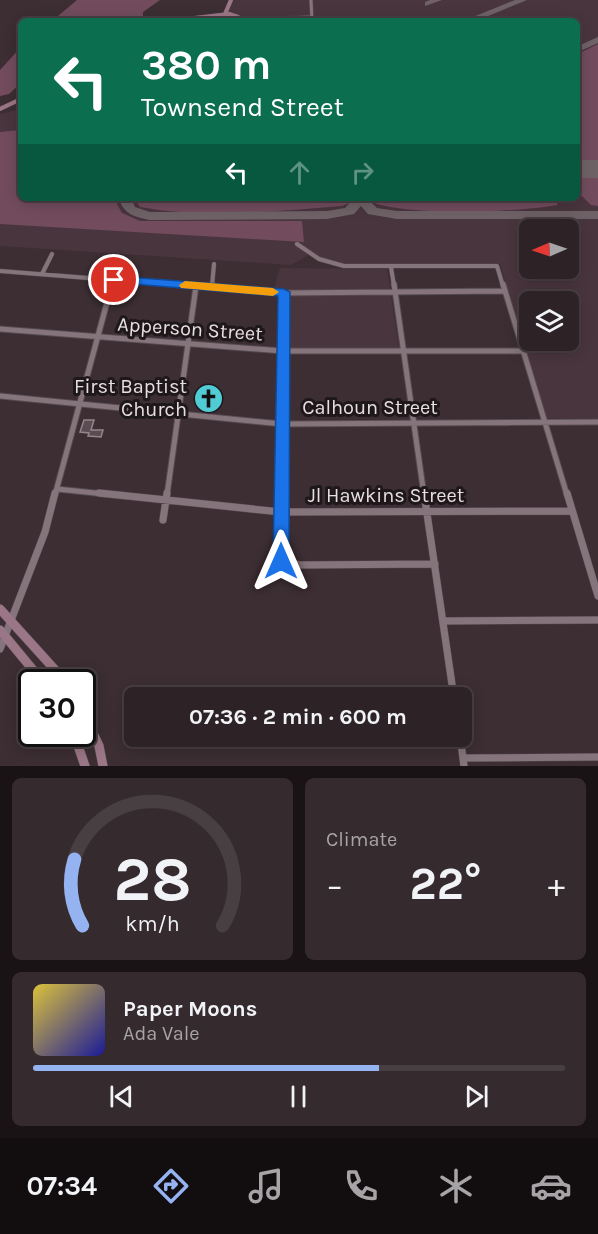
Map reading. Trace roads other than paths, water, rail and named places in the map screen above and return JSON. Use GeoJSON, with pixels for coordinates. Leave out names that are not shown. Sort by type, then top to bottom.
{"type":"FeatureCollection","features":[{"type":"Feature","properties":{"kind":"main road"},"geometry":{"type":"LineString","coordinates":[[223,16],[231,0]]}},
{"type":"Feature","properties":{"kind":"main road"},"geometry":{"type":"LineString","coordinates":[[195,18],[235,16],[230,6]]}},
{"type":"Feature","properties":{"kind":"main road"},"geometry":{"type":"LineString","coordinates":[[0,109],[18,100]]}},
{"type":"Feature","properties":{"kind":"main road"},"geometry":{"type":"LineString","coordinates":[[0,609],[54,669]]}},
{"type":"Feature","properties":{"kind":"main road"},"geometry":{"type":"LineString","coordinates":[[3,633],[32,669]]}},
{"type":"Feature","properties":{"kind":"main road"},"geometry":{"type":"LineString","coordinates":[[96,740],[103,766]]}},
{"type":"Feature","properties":{"kind":"main road"},"geometry":{"type":"LineString","coordinates":[[78,747],[85,766]]}},
{"type":"Feature","properties":{"kind":"street"},"geometry":{"type":"LineString","coordinates":[[311,0],[312,18]]}},
{"type":"Feature","properties":{"kind":"street"},"geometry":{"type":"LineString","coordinates":[[235,16],[286,18]]}},
{"type":"Feature","properties":{"kind":"street"},"geometry":{"type":"LineString","coordinates":[[297,244],[313,256],[332,264],[391,267],[497,266],[519,338]]}},
{"type":"Feature","properties":{"kind":"street"},"geometry":{"type":"LineString","coordinates":[[42,274],[52,254]]}},
{"type":"Feature","properties":{"kind":"street"},"geometry":{"type":"LineString","coordinates":[[212,287],[214,264]]}},
{"type":"Feature","properties":{"kind":"street"},"geometry":{"type":"LineString","coordinates":[[391,267],[452,687]]}},
{"type":"Feature","properties":{"kind":"street"},"geometry":{"type":"LineString","coordinates":[[0,271],[284,292],[504,291]]}},
{"type":"Feature","properties":{"kind":"street"},"geometry":{"type":"LineString","coordinates":[[0,649],[3,633],[11,621],[37,556],[114,280]]}},
{"type":"Feature","properties":{"kind":"street"},"geometry":{"type":"LineString","coordinates":[[163,520],[196,286]]}},
{"type":"Feature","properties":{"kind":"street"},"geometry":{"type":"LineString","coordinates":[[284,292],[280,559],[290,565],[435,564]]}},
{"type":"Feature","properties":{"kind":"street","name":"Apperson Street"},"geometry":{"type":"LineString","coordinates":[[0,329],[283,351],[519,351]]}},
{"type":"Feature","properties":{"kind":"street"},"geometry":{"type":"LineString","coordinates":[[523,351],[598,596]]}},
{"type":"Feature","properties":{"kind":"street","name":"Calhoun Street"},"geometry":{"type":"LineString","coordinates":[[0,396],[282,424],[598,422]]}},
{"type":"Feature","properties":{"kind":"street","name":"Jl Hawkins Street"},"geometry":{"type":"LineString","coordinates":[[57,489],[281,512],[572,512]]}},
{"type":"Feature","properties":{"kind":"street"},"geometry":{"type":"LineString","coordinates":[[443,621],[598,620]]}},
{"type":"Feature","properties":{"kind":"street"},"geometry":{"type":"LineString","coordinates":[[462,747],[464,762],[598,757]]}},
{"type":"Feature","properties":{"kind":"place","name":"First Baptist Church"},"geometry":{"type":"Point","coordinates":[208,398]}}]}
